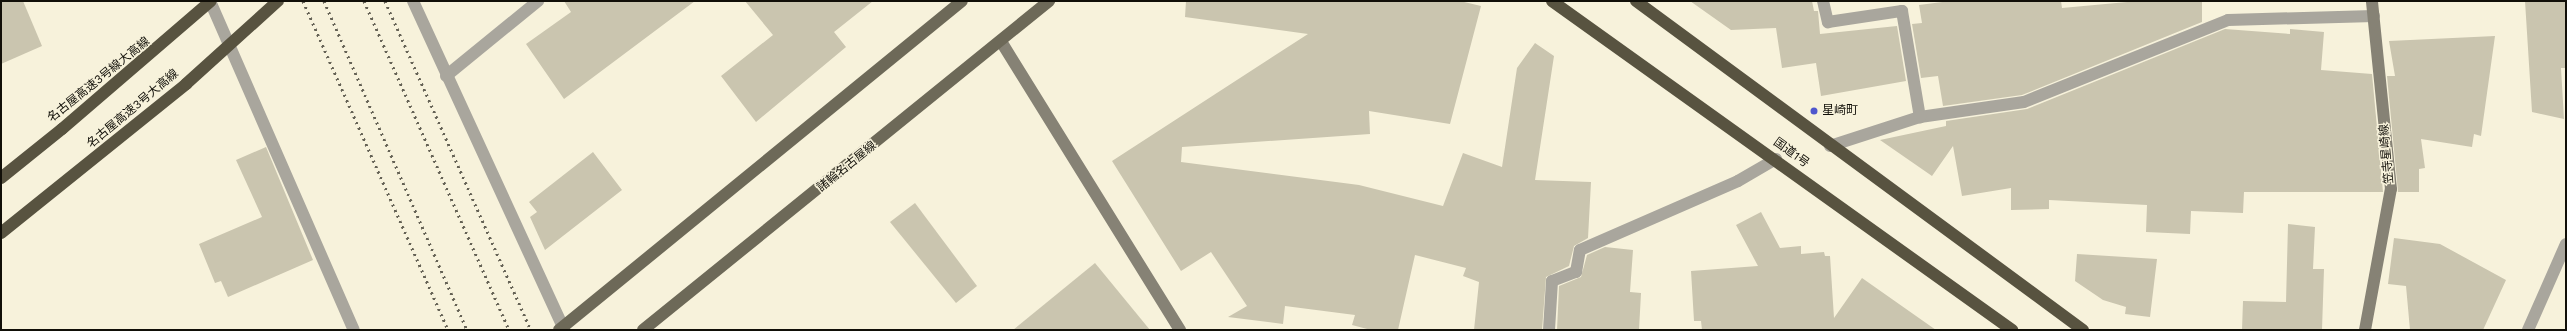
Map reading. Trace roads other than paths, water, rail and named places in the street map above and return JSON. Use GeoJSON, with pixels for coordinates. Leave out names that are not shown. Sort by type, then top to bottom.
{"type":"FeatureCollection","features":[{"type":"Feature","properties":{"kind":"highway","name":"名古屋高速3号線大高線"},"geometry":{"type":"LineString","coordinates":[[1,178],[160,48],[211,1]]}},
{"type":"Feature","properties":{"kind":"highway","name":"名古屋高速3号大高線"},"geometry":{"type":"LineString","coordinates":[[1,233],[186,84],[278,1]]}},
{"type":"Feature","properties":{"kind":"highway","name":"国道1号"},"geometry":{"type":"LineString","coordinates":[[1552,1],[1776,159],[2012,330]]}},
{"type":"Feature","properties":{"kind":"highway"},"geometry":{"type":"LineString","coordinates":[[1636,1],[1830,146],[2083,330]]}},
{"type":"Feature","properties":{"kind":"main road"},"geometry":{"type":"LineString","coordinates":[[562,329],[962,1]]}},
{"type":"Feature","properties":{"kind":"main road","name":"諸輪名古屋線"},"geometry":{"type":"LineString","coordinates":[[643,330],[1002,42],[1049,1]]}},
{"type":"Feature","properties":{"kind":"street"},"geometry":{"type":"LineString","coordinates":[[211,1],[354,330]]}},
{"type":"Feature","properties":{"kind":"street"},"geometry":{"type":"LineString","coordinates":[[413,1],[562,329]]}},
{"type":"Feature","properties":{"kind":"street"},"geometry":{"type":"LineString","coordinates":[[446,76],[538,1]]}},
{"type":"Feature","properties":{"kind":"street"},"geometry":{"type":"LineString","coordinates":[[1823,1],[1828,22],[1902,11],[1920,117]]}},
{"type":"Feature","properties":{"kind":"street","name":"笠寺星崎線"},"geometry":{"type":"LineString","coordinates":[[2365,330],[2391,189],[2372,1]]}},
{"type":"Feature","properties":{"kind":"street"},"geometry":{"type":"LineString","coordinates":[[1830,146],[1920,117],[2024,102],[2228,20],[2374,16]]}},
{"type":"Feature","properties":{"kind":"street"},"geometry":{"type":"LineString","coordinates":[[1002,42],[1180,330]]}},
{"type":"Feature","properties":{"kind":"street"},"geometry":{"type":"LineString","coordinates":[[1549,330],[1552,281],[1576,272],[1580,250],[1738,181],[1776,159]]}},
{"type":"Feature","properties":{"kind":"street"},"geometry":{"type":"LineString","coordinates":[[2528,330],[2566,244]]}},
{"type":"Feature","properties":{"kind":"railway"},"geometry":{"type":"LineString","coordinates":[[303,1],[448,330]]}},
{"type":"Feature","properties":{"kind":"railway"},"geometry":{"type":"LineString","coordinates":[[324,1],[467,330]]}},
{"type":"Feature","properties":{"kind":"railway"},"geometry":{"type":"LineString","coordinates":[[364,1],[509,330]]}},
{"type":"Feature","properties":{"kind":"railway"},"geometry":{"type":"LineString","coordinates":[[385,1],[531,330]]}},
{"type":"Feature","properties":{"kind":"place","name":"星崎町"},"geometry":{"type":"Point","coordinates":[1814,111]}}]}
